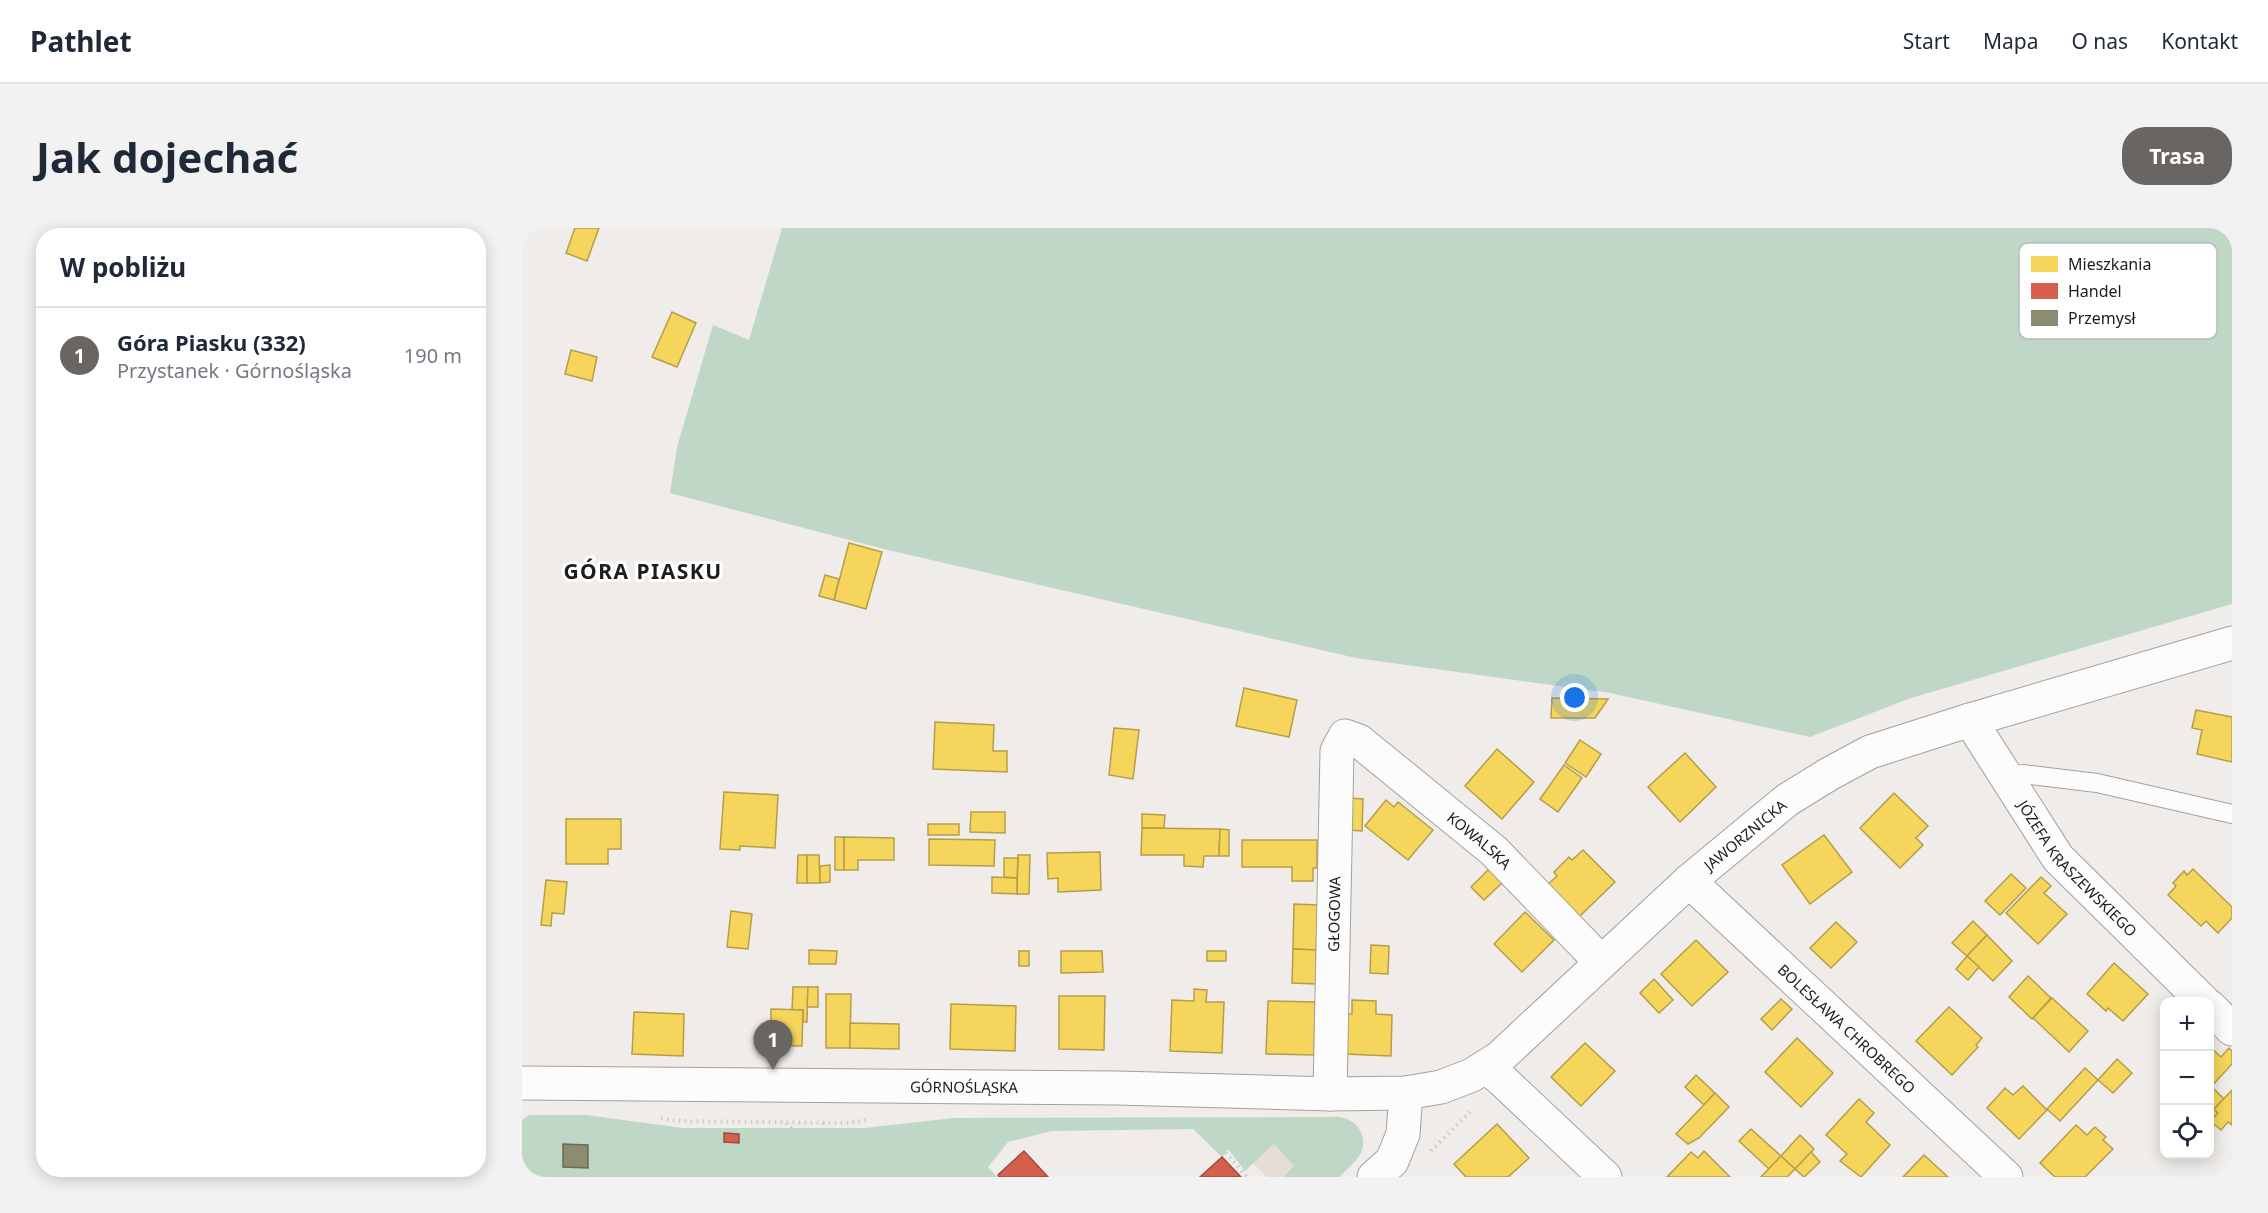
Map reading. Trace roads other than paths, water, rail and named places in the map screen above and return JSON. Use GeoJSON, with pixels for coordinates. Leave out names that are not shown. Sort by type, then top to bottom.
{"type":"FeatureCollection","features":[{"type":"Feature","properties":{"kind":"street","name":"JAWORZNICKA"},"geometry":{"type":"LineString","coordinates":[[1406,1094],[1494,1074],[1499,1058],[1689,880],[1787,800],[1829,774],[1870,752],[1970,720],[2232,644]]}},
{"type":"Feature","properties":{"kind":"street","name":"JÓZEFA KRASZEWSKIEGO"},"geometry":{"type":"LineString","coordinates":[[1970,720],[2058,858],[2199,997]]}},
{"type":"Feature","properties":{"kind":"street","name":"KOWALSKA"},"geometry":{"type":"LineString","coordinates":[[1345,736],[1359,741],[1494,851],[1601,962]]}},
{"type":"Feature","properties":{"kind":"street","name":"GŁOGOWA"},"geometry":{"type":"LineString","coordinates":[[1330,1095],[1337,751],[1345,736]]}},
{"type":"Feature","properties":{"kind":"street","name":"BOLESŁAWA CHROBREGO"},"geometry":{"type":"LineString","coordinates":[[1689,880],[2006,1177]]}},
{"type":"Feature","properties":{"kind":"street"},"geometry":{"type":"LineString","coordinates":[[2214,1011],[2232,1029]]}},
{"type":"Feature","properties":{"kind":"street"},"geometry":{"type":"LineString","coordinates":[[1494,1074],[1605,1177]]}},
{"type":"Feature","properties":{"kind":"street","name":"GÓRNOŚLĄSKA"},"geometry":{"type":"LineString","coordinates":[[522,1083],[1118,1088],[1330,1095],[1406,1094]]}},
{"type":"Feature","properties":{"kind":"street"},"geometry":{"type":"LineString","coordinates":[[1374,1177],[1392,1161],[1403,1134],[1406,1094]]}},
{"type":"Feature","properties":{"kind":"lane"},"geometry":{"type":"LineString","coordinates":[[2006,777],[2023,774],[2097,783],[2232,814]]}},
{"type":"Feature","properties":{"kind":"place","name":"Góra Piasku (332)"},"geometry":{"type":"Point","coordinates":[773,1070]}},
{"type":"Feature","properties":{"kind":"district","name":"GÓRA PIASKU"},"geometry":{"type":"Point","coordinates":[643,571]}}]}
